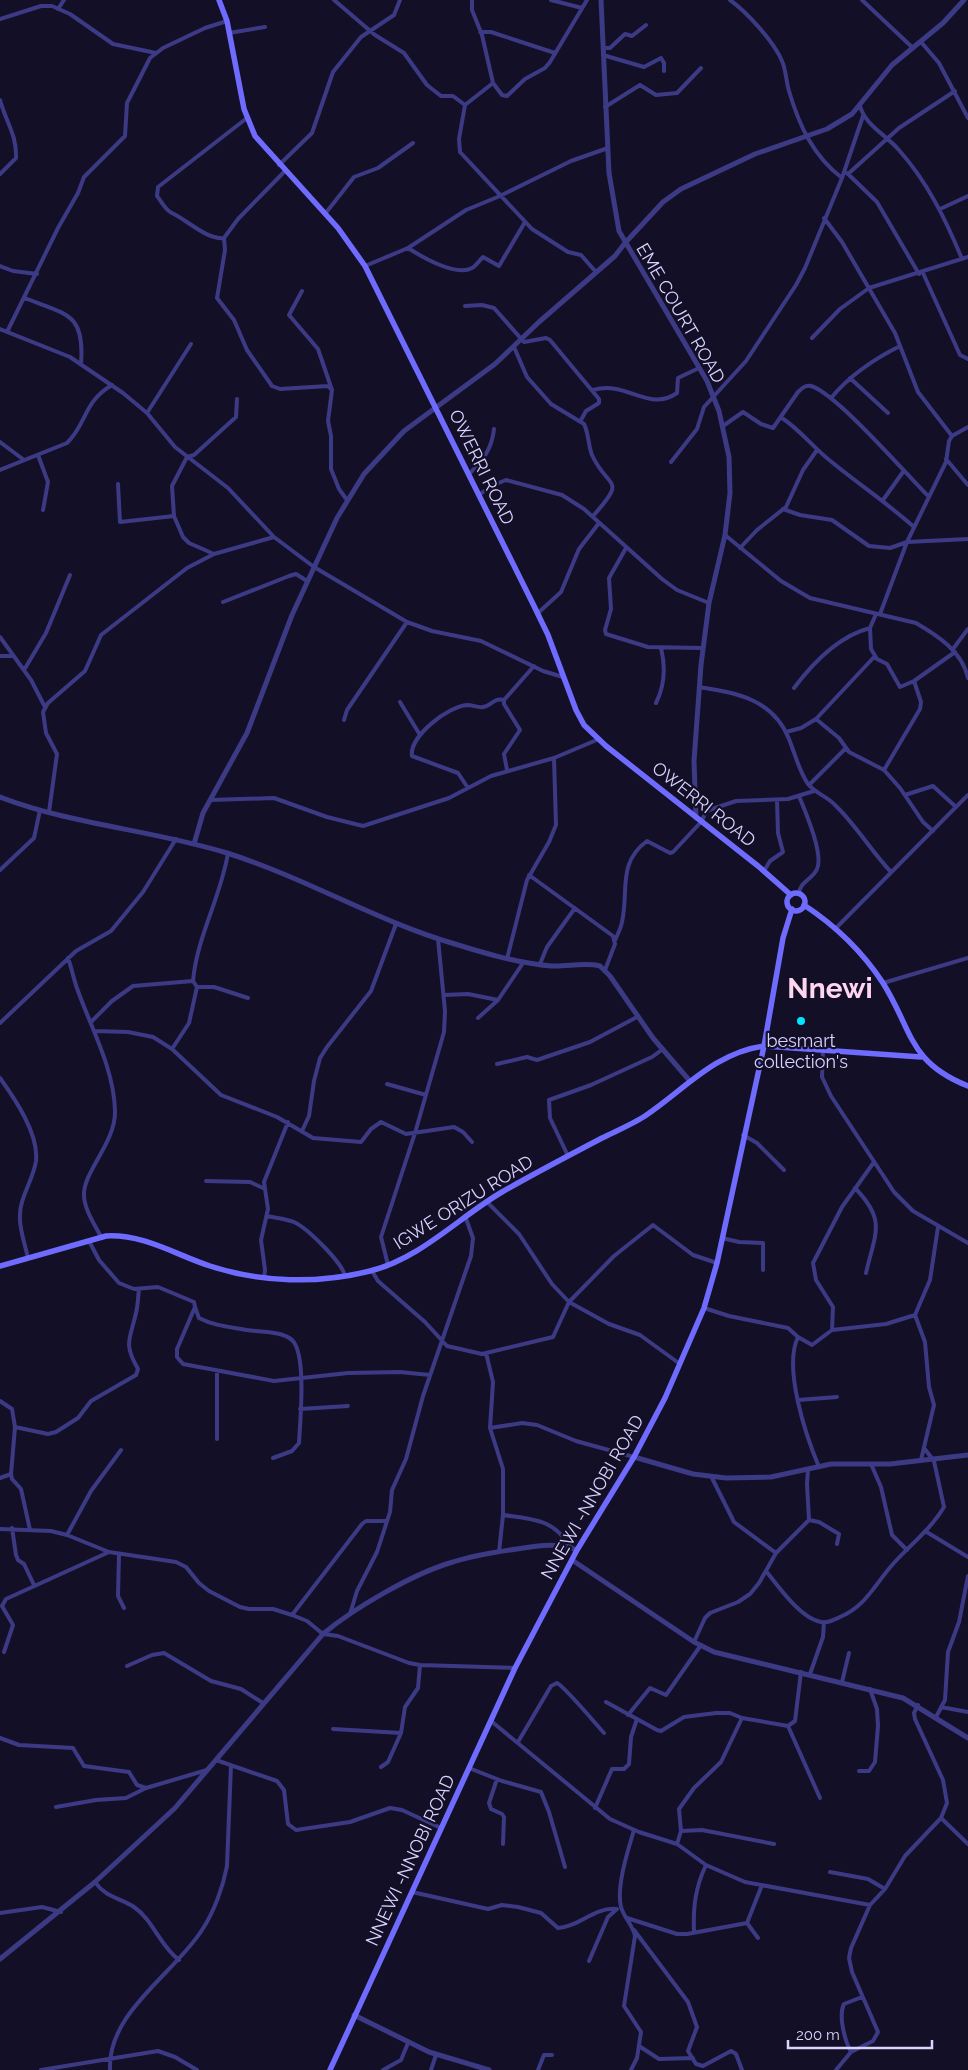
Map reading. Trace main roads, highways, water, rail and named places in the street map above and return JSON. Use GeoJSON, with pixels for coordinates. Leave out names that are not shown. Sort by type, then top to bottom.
{"type":"FeatureCollection","features":[{"type":"Feature","properties":{"kind":"main road","name":"OWERRI ROAD"},"geometry":{"type":"LineString","coordinates":[[219,0],[227,21],[247,118],[255,136],[284,171],[325,214],[365,266],[538,614],[580,718],[599,739],[791,895]]}},
{"type":"Feature","properties":{"kind":"main road"},"geometry":{"type":"LineString","coordinates":[[799,894],[804,898],[804,905],[800,910],[792,909],[787,902],[791,895],[799,894]]}},
{"type":"Feature","properties":{"kind":"main road"},"geometry":{"type":"LineString","coordinates":[[804,905],[836,928],[865,959],[882,983],[921,1057],[937,1071],[968,1086]]}},
{"type":"Feature","properties":{"kind":"main road","name":"NNEWI -NNOBI ROAD"},"geometry":{"type":"LineString","coordinates":[[330,2070],[515,1668],[572,1560],[574,1549],[634,1457],[680,1364],[704,1308],[717,1264],[743,1135],[764,1046],[783,938],[792,909]]}},
{"type":"Feature","properties":{"kind":"main road","name":"IGWE ORIZU ROAD"},"geometry":{"type":"LineString","coordinates":[[0,1266],[89,1241],[122,1235],[139,1239],[209,1266],[264,1278],[303,1280],[372,1271],[388,1265],[420,1248],[486,1201],[646,1115],[689,1080],[731,1055],[750,1048],[764,1046],[921,1057]]}},
{"type":"Feature","properties":{"kind":"place","name":"besmart collection's"},"geometry":{"type":"Point","coordinates":[801,1021]}},
{"type":"Feature","properties":{"kind":"district","name":"Nnewi"},"geometry":{"type":"Point","coordinates":[830,988]}}]}
